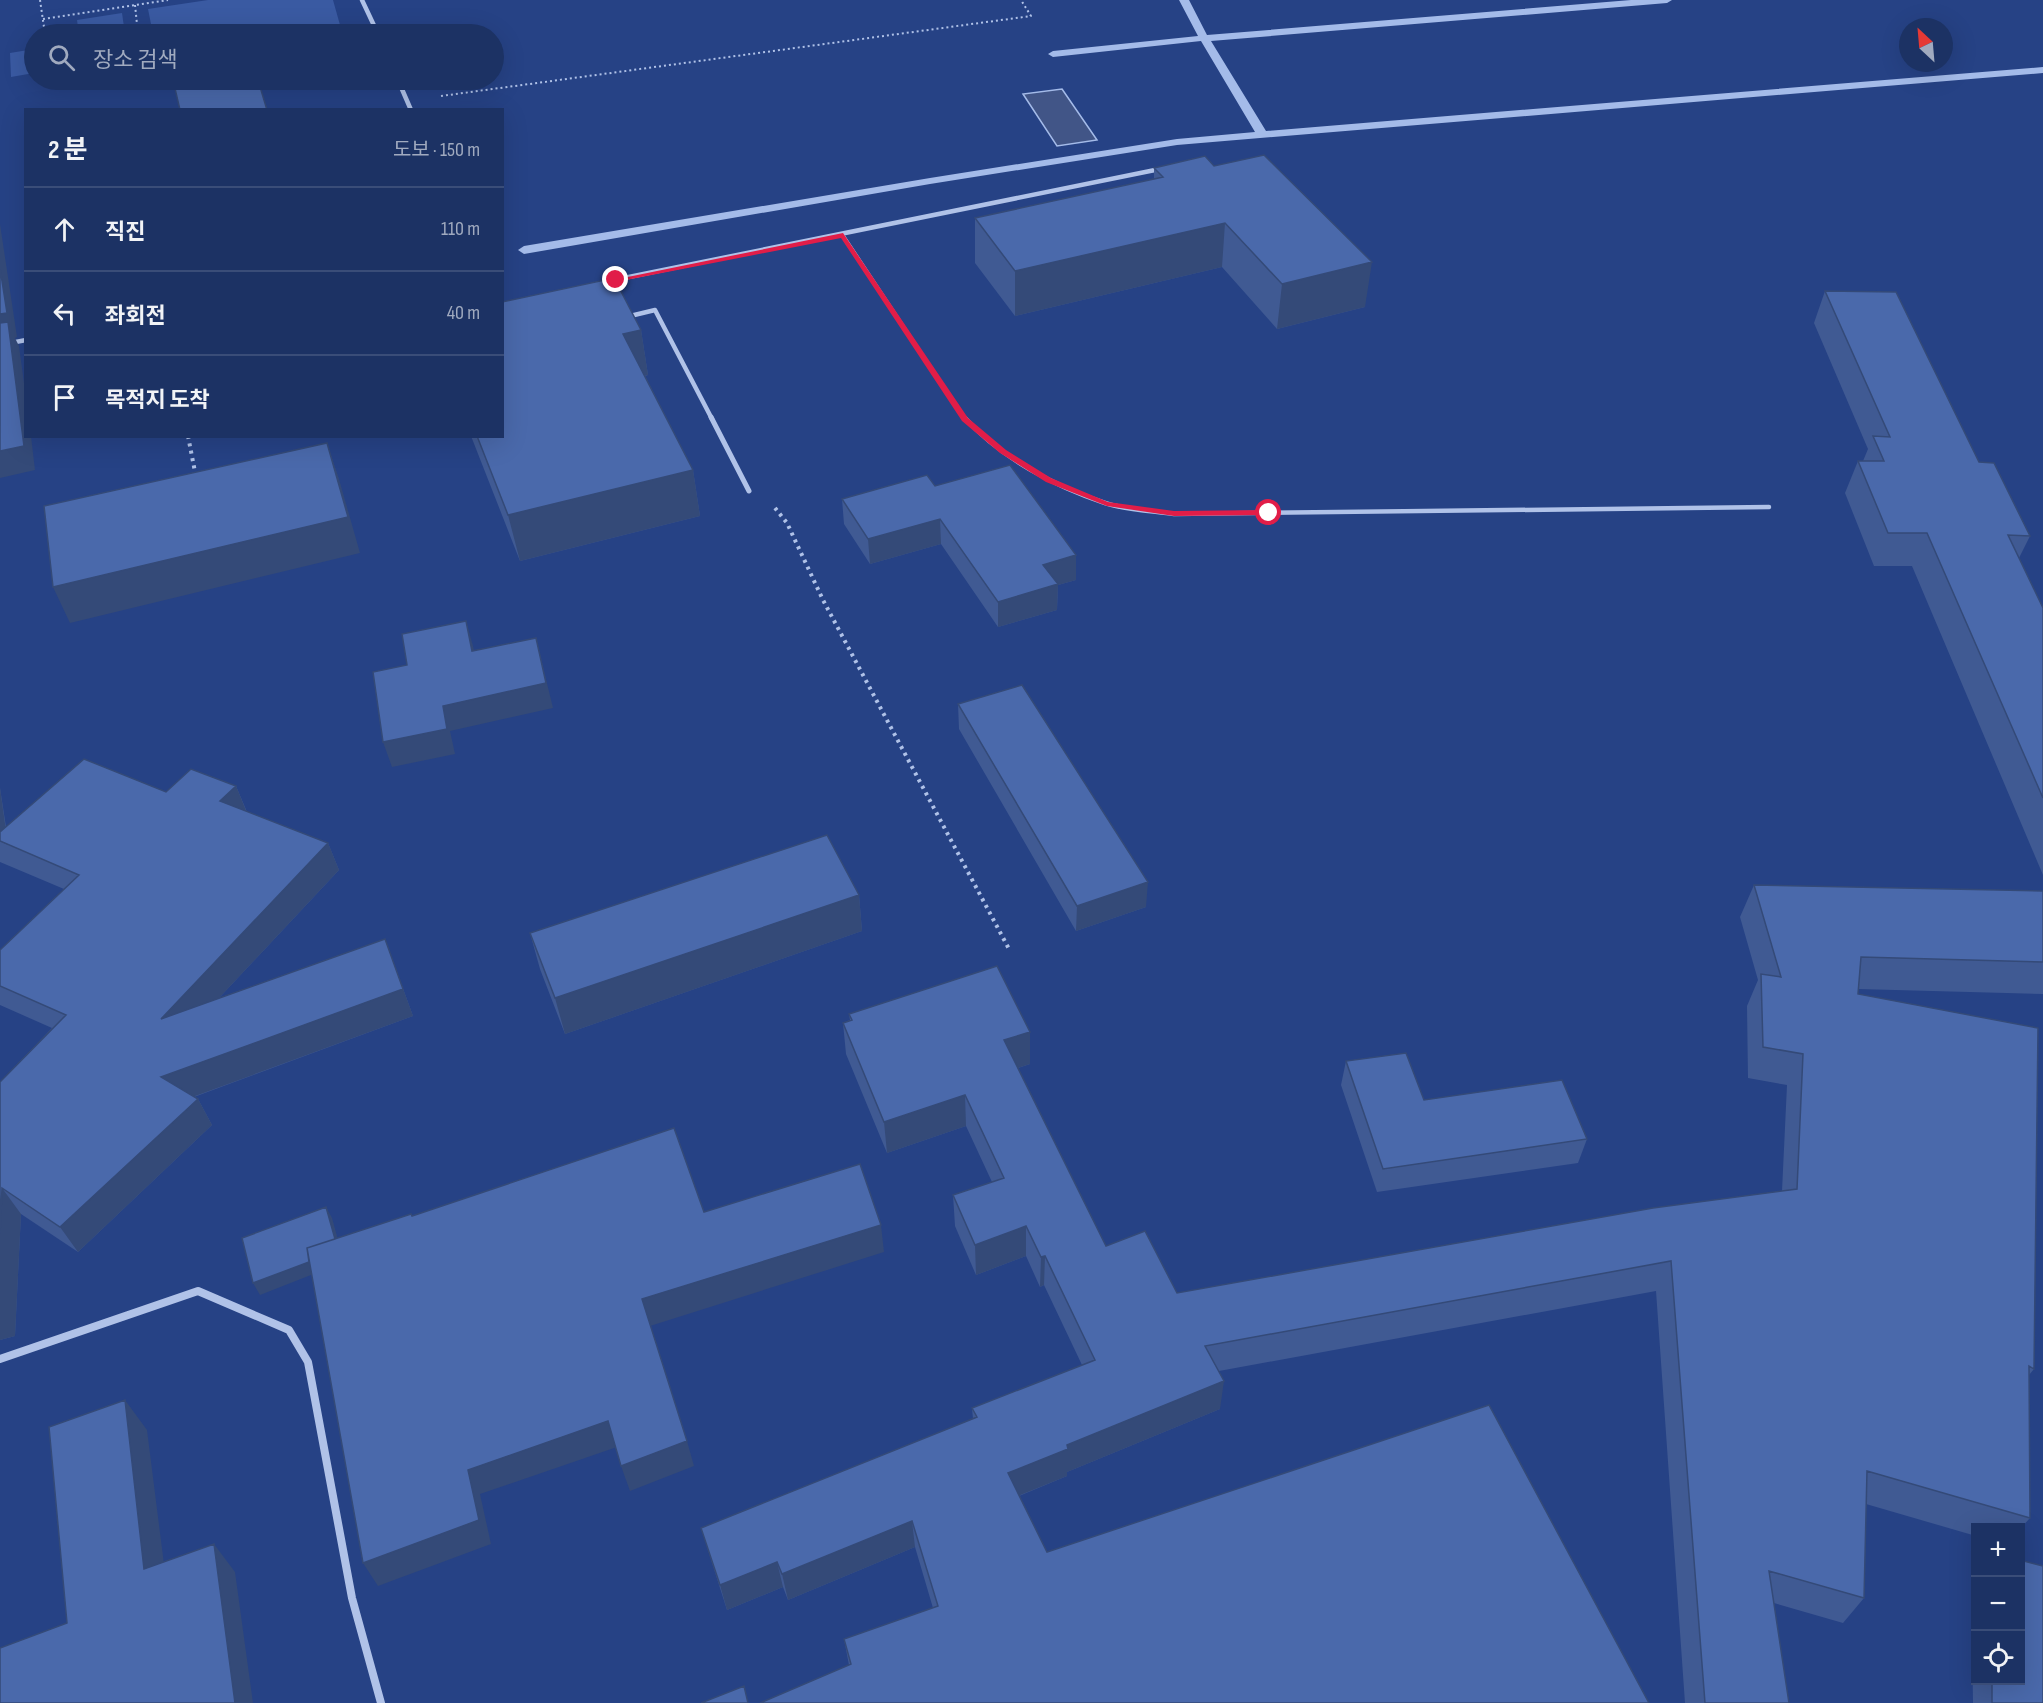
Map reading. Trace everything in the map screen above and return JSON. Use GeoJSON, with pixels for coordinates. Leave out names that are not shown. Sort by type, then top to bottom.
{"type":"FeatureCollection","features":[{"type":"Feature","properties":{"kind":"street"},"geometry":{"type":"LineString","coordinates":[[362,0],[373,24]]}},
{"type":"Feature","properties":{"kind":"street"},"geometry":{"type":"LineString","coordinates":[[403,90],[410,108]]}},
{"type":"Feature","properties":{"kind":"street"},"geometry":{"type":"LineString","coordinates":[[597,284],[1166,168]]}},
{"type":"Feature","properties":{"kind":"street"},"geometry":{"type":"LineString","coordinates":[[622,318],[655,310],[749,491]]}},
{"type":"Feature","properties":{"kind":"street"},"geometry":{"type":"LineString","coordinates":[[0,345],[24,340]]}},
{"type":"Feature","properties":{"kind":"street"},"geometry":{"type":"LineString","coordinates":[[0,1359],[198,1291],[289,1330],[308,1362],[352,1598],[381,1703]]}},
{"type":"Feature","properties":{"kind":"lane"},"geometry":{"type":"LineString","coordinates":[[843,235],[965,419],[1003,452],[1048,480],[1107,504],[1174,514],[1769,507]]}},
{"type":"Feature","properties":{"kind":"path"},"geometry":{"type":"LineString","coordinates":[[40,0],[44,24]]}},
{"type":"Feature","properties":{"kind":"path"},"geometry":{"type":"LineString","coordinates":[[43,19],[168,0]]}},
{"type":"Feature","properties":{"kind":"path"},"geometry":{"type":"LineString","coordinates":[[504,88],[1031,15],[1021,0]]}},
{"type":"Feature","properties":{"kind":"path"},"geometry":{"type":"LineString","coordinates":[[135,5],[137,24]]}},
{"type":"Feature","properties":{"kind":"path"},"geometry":{"type":"LineString","coordinates":[[408,101],[488,90]]}},
{"type":"Feature","properties":{"kind":"path"},"geometry":{"type":"LineString","coordinates":[[188,438],[196,479]]}},
{"type":"Feature","properties":{"kind":"path"},"geometry":{"type":"LineString","coordinates":[[749,491],[779,510],[787,523],[823,600],[1009,949]]}},
{"type":"Feature","properties":{"kind":"shaded area"},"geometry":{"type":"Polygon","coordinates":[[[208,0],[333,0],[340,24],[151,24],[148,9],[208,0]]]}},
{"type":"Feature","properties":{"kind":"shaded area"},"geometry":{"type":"Polygon","coordinates":[[[122,13],[124,24],[78,24],[77,20],[122,13]]]}},
{"type":"Feature","properties":{"kind":"shaded area"},"geometry":{"type":"Polygon","coordinates":[[[24,51],[24,75],[11,77],[10,53],[24,51]]]}},
{"type":"Feature","properties":{"kind":"shaded area"},"geometry":{"type":"Polygon","coordinates":[[[1062,89],[1097,140],[1057,146],[1023,94],[1062,89]]]}},
{"type":"Feature","properties":{"kind":"building"},"geometry":{"type":"Polygon","coordinates":[[[175,90],[261,90],[266,108],[180,108],[175,90]]]}},
{"type":"Feature","properties":{"kind":"building"},"geometry":{"type":"Polygon","coordinates":[[[1264,155],[1372,262],[1282,284],[1225,223],[1015,271],[975,218],[1163,177],[1154,168],[1205,156],[1214,166],[1264,155]]]}},
{"type":"Feature","properties":{"kind":"building"},"geometry":{"type":"Polygon","coordinates":[[[0,268],[7,313],[0,314],[0,268]]]}},
{"type":"Feature","properties":{"kind":"building"},"geometry":{"type":"Polygon","coordinates":[[[614,278],[641,330],[623,334],[693,470],[508,515],[478,438],[504,438],[504,302],[614,278]]]}},
{"type":"Feature","properties":{"kind":"building"},"geometry":{"type":"Polygon","coordinates":[[[1825,291],[1896,292],[1979,462],[1994,463],[2030,536],[2008,535],[2043,608],[2043,798],[1927,533],[1888,533],[1858,461],[1884,461],[1873,436],[1890,437],[1825,291]]]}},
{"type":"Feature","properties":{"kind":"building"},"geometry":{"type":"Polygon","coordinates":[[[8,322],[24,446],[0,451],[0,323],[8,322]]]}},
{"type":"Feature","properties":{"kind":"building"},"geometry":{"type":"Polygon","coordinates":[[[327,443],[348,517],[53,587],[44,506],[327,443]]]}},
{"type":"Feature","properties":{"kind":"building"},"geometry":{"type":"Polygon","coordinates":[[[1010,465],[1076,555],[1043,565],[1058,584],[998,602],[940,519],[868,539],[842,499],[927,475],[935,486],[1010,465]]]}},
{"type":"Feature","properties":{"kind":"building"},"geometry":{"type":"Polygon","coordinates":[[[466,621],[472,651],[536,638],[546,683],[443,706],[447,729],[383,742],[373,672],[407,665],[402,634],[466,621]]]}},
{"type":"Feature","properties":{"kind":"building"},"geometry":{"type":"Polygon","coordinates":[[[1022,685],[1148,882],[1077,906],[958,704],[1022,685]]]}},
{"type":"Feature","properties":{"kind":"building"},"geometry":{"type":"Polygon","coordinates":[[[84,759],[166,792],[191,769],[236,786],[220,801],[328,843],[161,1019],[385,939],[403,989],[161,1077],[198,1099],[60,1227],[2,1188],[0,1234],[0,1082],[66,1015],[0,986],[0,950],[79,875],[0,841],[0,832],[84,759]]]}},
{"type":"Feature","properties":{"kind":"building"},"geometry":{"type":"Polygon","coordinates":[[[827,835],[859,895],[555,998],[530,933],[827,835]]]}},
{"type":"Feature","properties":{"kind":"building"},"geometry":{"type":"Polygon","coordinates":[[[1754,885],[2043,891],[2043,962],[1861,957],[1858,994],[2038,1028],[2034,1369],[2029,1366],[2030,1518],[1867,1471],[1864,1598],[1769,1571],[1789,1703],[1705,1703],[1671,1261],[1205,1346],[1224,1381],[1067,1445],[1068,1449],[1008,1473],[1047,1552],[1489,1405],[1649,1703],[760,1703],[851,1664],[844,1639],[938,1606],[912,1521],[782,1574],[777,1562],[720,1585],[701,1528],[977,1417],[972,1408],[1095,1360],[1045,1256],[1041,1257],[1026,1226],[975,1245],[953,1195],[1004,1178],[965,1095],[884,1122],[843,1023],[852,1020],[849,1014],[997,966],[1030,1032],[1004,1040],[1106,1246],[1145,1231],[1177,1293],[1653,1208],[1797,1189],[1803,1054],[1763,1047],[1761,974],[1781,977],[1754,885]]]}},
{"type":"Feature","properties":{"kind":"building"},"geometry":{"type":"Polygon","coordinates":[[[1406,1053],[1424,1100],[1562,1080],[1587,1139],[1383,1169],[1346,1061],[1406,1053]]]}},
{"type":"Feature","properties":{"kind":"building"},"geometry":{"type":"Polygon","coordinates":[[[674,1128],[704,1212],[860,1164],[881,1225],[642,1299],[687,1441],[621,1466],[608,1421],[468,1470],[479,1520],[363,1563],[307,1248],[411,1214],[412,1216],[674,1128]]]}},
{"type":"Feature","properties":{"kind":"building"},"geometry":{"type":"Polygon","coordinates":[[[326,1207],[335,1239],[307,1248],[309,1262],[253,1283],[242,1238],[326,1207]]]}},
{"type":"Feature","properties":{"kind":"building"},"geometry":{"type":"Polygon","coordinates":[[[125,1400],[144,1569],[214,1544],[235,1703],[0,1703],[0,1648],[67,1623],[49,1427],[125,1400]]]}},
{"type":"Feature","properties":{"kind":"building"},"geometry":{"type":"Polygon","coordinates":[[[2025,1561],[2043,1566],[2043,1703],[1992,1703],[1992,1685],[2025,1685],[2025,1561]]]}},
{"type":"Feature","properties":{"kind":"building"},"geometry":{"type":"Polygon","coordinates":[[[744,1686],[748,1703],[701,1703],[744,1686]]]}},
{"type":"Feature","properties":{"kind":"waterway"},"geometry":{"type":"LineString","coordinates":[[1184,0],[1204,38]]}},
{"type":"Feature","properties":{"kind":"waterway"},"geometry":{"type":"LineString","coordinates":[[1204,38],[1667,0]]}},
{"type":"Feature","properties":{"kind":"waterway"},"geometry":{"type":"LineString","coordinates":[[1053,54],[1204,38]]}},
{"type":"Feature","properties":{"kind":"waterway"},"geometry":{"type":"LineString","coordinates":[[1204,38],[1262,134]]}},
{"type":"Feature","properties":{"kind":"waterway"},"geometry":{"type":"LineString","coordinates":[[524,250],[930,181],[1177,142],[2043,70]]}},
{"type":"Feature","properties":{"kind":"route"},"geometry":{"type":"LineString","coordinates":[[616,280],[843,235],[965,419],[1003,452],[1048,480],[1107,504],[1174,514],[1269,513]]}}]}
